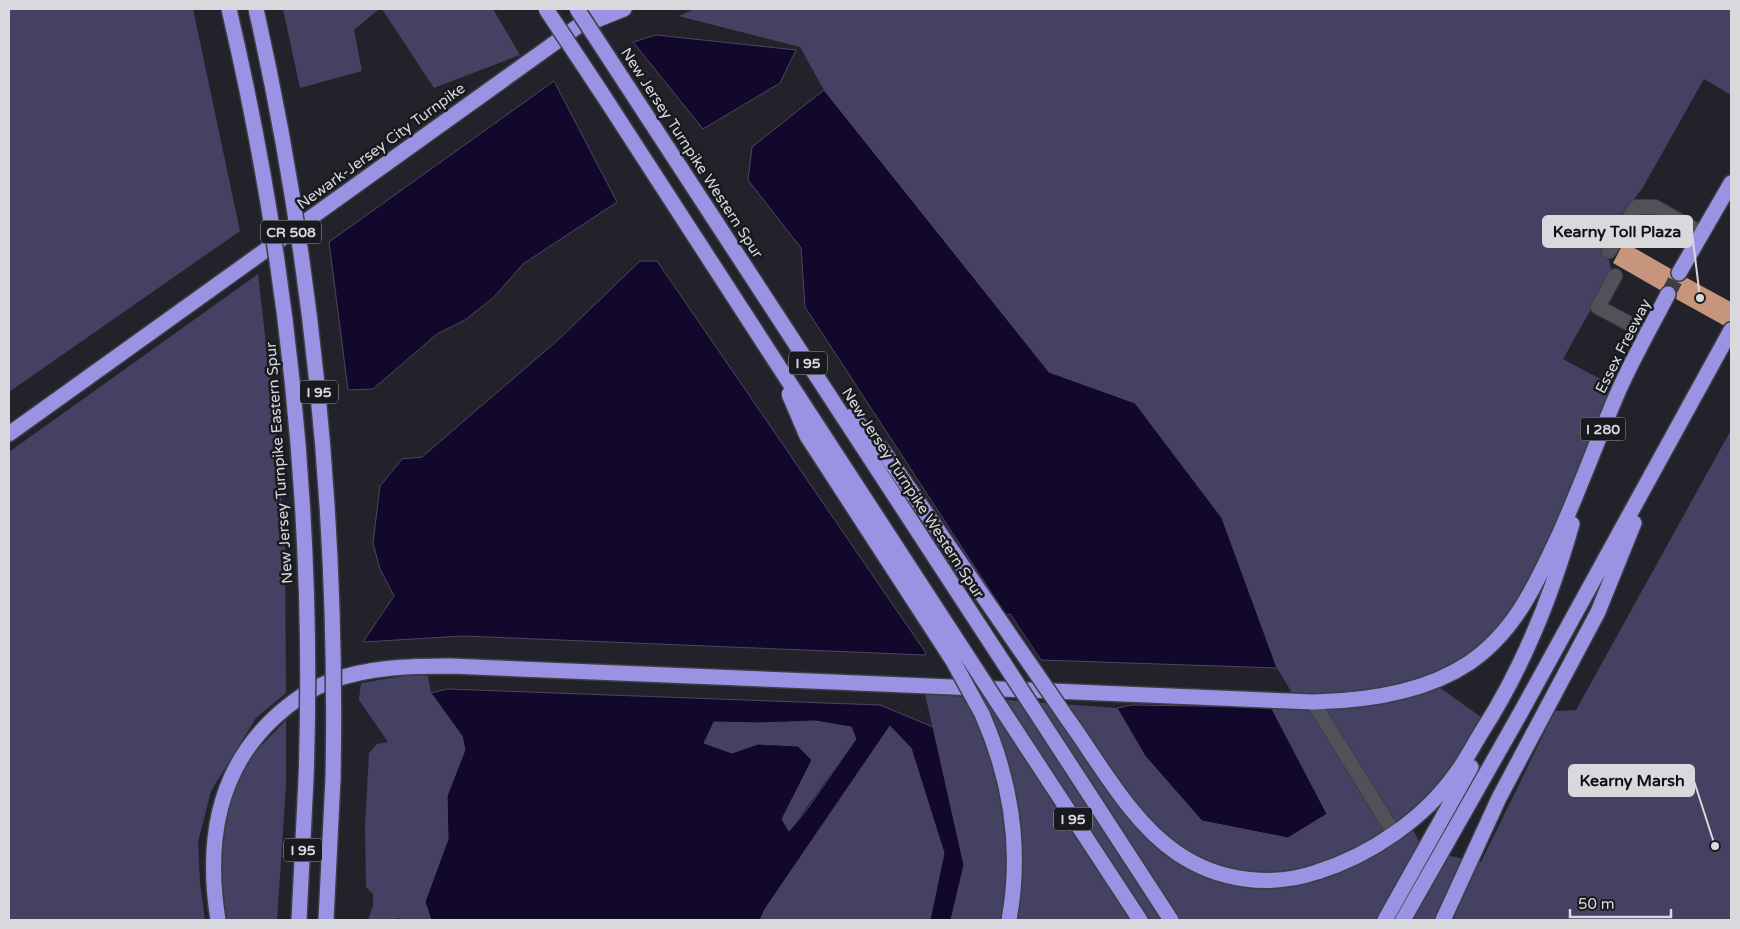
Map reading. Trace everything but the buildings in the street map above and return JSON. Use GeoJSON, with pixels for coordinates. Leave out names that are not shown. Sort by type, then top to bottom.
{"type":"FeatureCollection","features":[{"type":"Feature","properties":{"kind":"highway","name":"New Jersey Turnpike Eastern Spur"},"geometry":{"type":"LineString","coordinates":[[230,9],[270,212],[292,386],[306,585],[306,779],[299,920]]}},
{"type":"Feature","properties":{"kind":"highway","name":"I 95"},"geometry":{"type":"LineString","coordinates":[[256,9],[276,99],[296,211],[319,388],[332,577],[334,673],[333,779],[326,920]]}},
{"type":"Feature","properties":{"kind":"highway","name":"I 95"},"geometry":{"type":"LineString","coordinates":[[546,9],[1140,920]]}},
{"type":"Feature","properties":{"kind":"highway","name":"New Jersey Turnpike Western Spur"},"geometry":{"type":"LineString","coordinates":[[577,9],[1171,920]]}},
{"type":"Feature","properties":{"kind":"highway","name":"Newark-Jersey City Turnpike"},"geometry":{"type":"LineString","coordinates":[[9,434],[602,9]]}},
{"type":"Feature","properties":{"kind":"highway"},"geometry":{"type":"LineString","coordinates":[[574,29],[624,9]]}},
{"type":"Feature","properties":{"kind":"highway"},"geometry":{"type":"LineString","coordinates":[[1679,273],[1700,233],[1731,183]]}},
{"type":"Feature","properties":{"kind":"highway","name":"Essex Freeway"},"geometry":{"type":"LineString","coordinates":[[1588,470],[1628,368],[1668,294]]}},
{"type":"Feature","properties":{"kind":"highway"},"geometry":{"type":"LineString","coordinates":[[1403,920],[1521,712],[1731,330]]}},
{"type":"Feature","properties":{"kind":"highway"},"geometry":{"type":"LineString","coordinates":[[772,356],[807,436],[953,661],[982,714],[1000,759],[1011,811],[1015,872],[1008,920]]}},
{"type":"Feature","properties":{"kind":"highway"},"geometry":{"type":"LineString","coordinates":[[819,380],[884,452],[1127,802],[1151,831],[1177,853],[1218,873],[1241,879],[1264,881],[1302,877],[1350,859],[1394,833],[1425,808],[1453,778],[1502,700]]}},
{"type":"Feature","properties":{"kind":"highway"},"geometry":{"type":"LineString","coordinates":[[1444,920],[1499,798],[1598,612],[1615,573],[1654,469]]}},
{"type":"Feature","properties":{"kind":"highway"},"geometry":{"type":"LineString","coordinates":[[1385,920],[1484,744],[1556,578],[1588,470]]}},
{"type":"Feature","properties":{"kind":"highway"},"geometry":{"type":"LineString","coordinates":[[218,920],[213,864],[216,826],[226,790],[241,758],[266,726],[303,695],[331,681],[362,672],[412,666],[450,666],[1313,702],[1369,698],[1419,686],[1457,670],[1480,655],[1509,627],[1531,594],[1588,470]]}},
{"type":"Feature","properties":{"kind":"lane"},"geometry":{"type":"LineString","coordinates":[[1609,251],[1636,207],[1655,207],[1700,233]]}},
{"type":"Feature","properties":{"kind":"lane"},"geometry":{"type":"LineString","coordinates":[[1615,276],[1598,307],[1647,333]]}},
{"type":"Feature","properties":{"kind":"lane"},"geometry":{"type":"LineString","coordinates":[[1313,702],[1394,833]]}},
{"type":"Feature","properties":{"kind":"shaded area"},"geometry":{"type":"Polygon","coordinates":[[[9,9],[193,9],[240,231],[9,392],[9,9]]]}},
{"type":"Feature","properties":{"kind":"shaded area"},"geometry":{"type":"Polygon","coordinates":[[[283,9],[379,9],[354,30],[362,71],[300,88],[283,9]]]}},
{"type":"Feature","properties":{"kind":"shaded area"},"geometry":{"type":"Polygon","coordinates":[[[382,9],[493,9],[520,55],[434,88],[382,9]]]}},
{"type":"Feature","properties":{"kind":"shaded area"},"geometry":{"type":"Polygon","coordinates":[[[695,9],[1731,9],[1731,95],[1704,79],[1642,189],[1621,215],[1605,245],[1612,272],[1563,359],[1619,389],[1516,617],[1432,682],[1488,722],[1409,822],[1424,851],[1481,862],[1555,711],[1576,710],[1731,430],[1731,920],[951,920],[964,865],[925,694],[1117,708],[1145,756],[1327,814],[1271,707],[1297,701],[1277,668],[1222,518],[1135,403],[1049,372],[825,92],[800,47],[678,16],[695,9]]]}},
{"type":"Feature","properties":{"kind":"shaded area"},"geometry":{"type":"Polygon","coordinates":[[[656,35],[796,50],[780,83],[703,129],[633,42],[656,35]]]}},
{"type":"Feature","properties":{"kind":"shaded area"},"geometry":{"type":"Polygon","coordinates":[[[554,81],[617,202],[523,264],[494,297],[465,320],[437,334],[373,389],[348,390],[329,242],[554,81]]]}},
{"type":"Feature","properties":{"kind":"shaded area"},"geometry":{"type":"Polygon","coordinates":[[[824,90],[1049,372],[1135,403],[1222,518],[1277,668],[1041,660],[1010,614],[1006,615],[805,307],[801,248],[748,180],[752,147],[824,90]]]}},
{"type":"Feature","properties":{"kind":"shaded area"},"geometry":{"type":"Polygon","coordinates":[[[640,261],[657,261],[926,653],[925,655],[463,636],[363,642],[394,596],[380,569],[373,543],[380,486],[402,459],[422,457],[558,340],[640,261]]]}},
{"type":"Feature","properties":{"kind":"shaded area"},"geometry":{"type":"Polygon","coordinates":[[[258,274],[277,440],[285,547],[286,693],[256,718],[211,791],[198,842],[200,883],[205,920],[9,920],[9,452],[258,274]]]}},
{"type":"Feature","properties":{"kind":"shaded area"},"geometry":{"type":"Polygon","coordinates":[[[415,674],[428,676],[431,693],[462,736],[465,750],[447,796],[448,839],[425,902],[431,920],[403,920],[398,918],[392,920],[368,920],[373,906],[373,894],[366,887],[365,827],[369,753],[377,744],[388,742],[359,700],[361,683],[415,674]]]}},
{"type":"Feature","properties":{"kind":"shaded area"},"geometry":{"type":"Polygon","coordinates":[[[447,689],[880,705],[933,727],[964,865],[951,920],[930,920],[944,853],[911,748],[890,726],[765,909],[760,920],[431,920],[425,902],[448,839],[447,796],[465,750],[462,736],[431,693],[447,689]],[[815,721],[714,722],[704,743],[732,753],[758,744],[798,746],[812,760],[782,819],[789,831],[806,811],[856,739],[851,727],[815,721]]]}},
{"type":"Feature","properties":{"kind":"shaded area"},"geometry":{"type":"Polygon","coordinates":[[[1132,705],[1271,707],[1327,814],[1288,838],[1202,821],[1145,756],[1117,708],[1132,705]]]}},
{"type":"Feature","properties":{"kind":"shaded area"},"geometry":{"type":"Polygon","coordinates":[[[286,720],[286,785],[277,920],[227,920],[218,854],[227,803],[239,774],[251,756],[286,720]]]}},
{"type":"Feature","properties":{"kind":"shaded area"},"geometry":{"type":"Polygon","coordinates":[[[815,721],[852,727],[856,739],[789,832],[782,819],[811,760],[758,744],[732,753],[704,744],[714,722],[815,721]]]}},
{"type":"Feature","properties":{"kind":"shaded area"},"geometry":{"type":"Polygon","coordinates":[[[889,726],[911,748],[944,853],[930,920],[760,920],[765,909],[889,726]]]}},
{"type":"Feature","properties":{"kind":"tunnel"},"geometry":{"type":"LineString","coordinates":[[1668,294],[1679,273]]}},
{"type":"Feature","properties":{"kind":"place","name":"Kearny Toll Plaza"},"geometry":{"type":"Point","coordinates":[1700,298]}},
{"type":"Feature","properties":{"kind":"place","name":"Kearny Marsh"},"geometry":{"type":"Point","coordinates":[1715,846]}}]}
